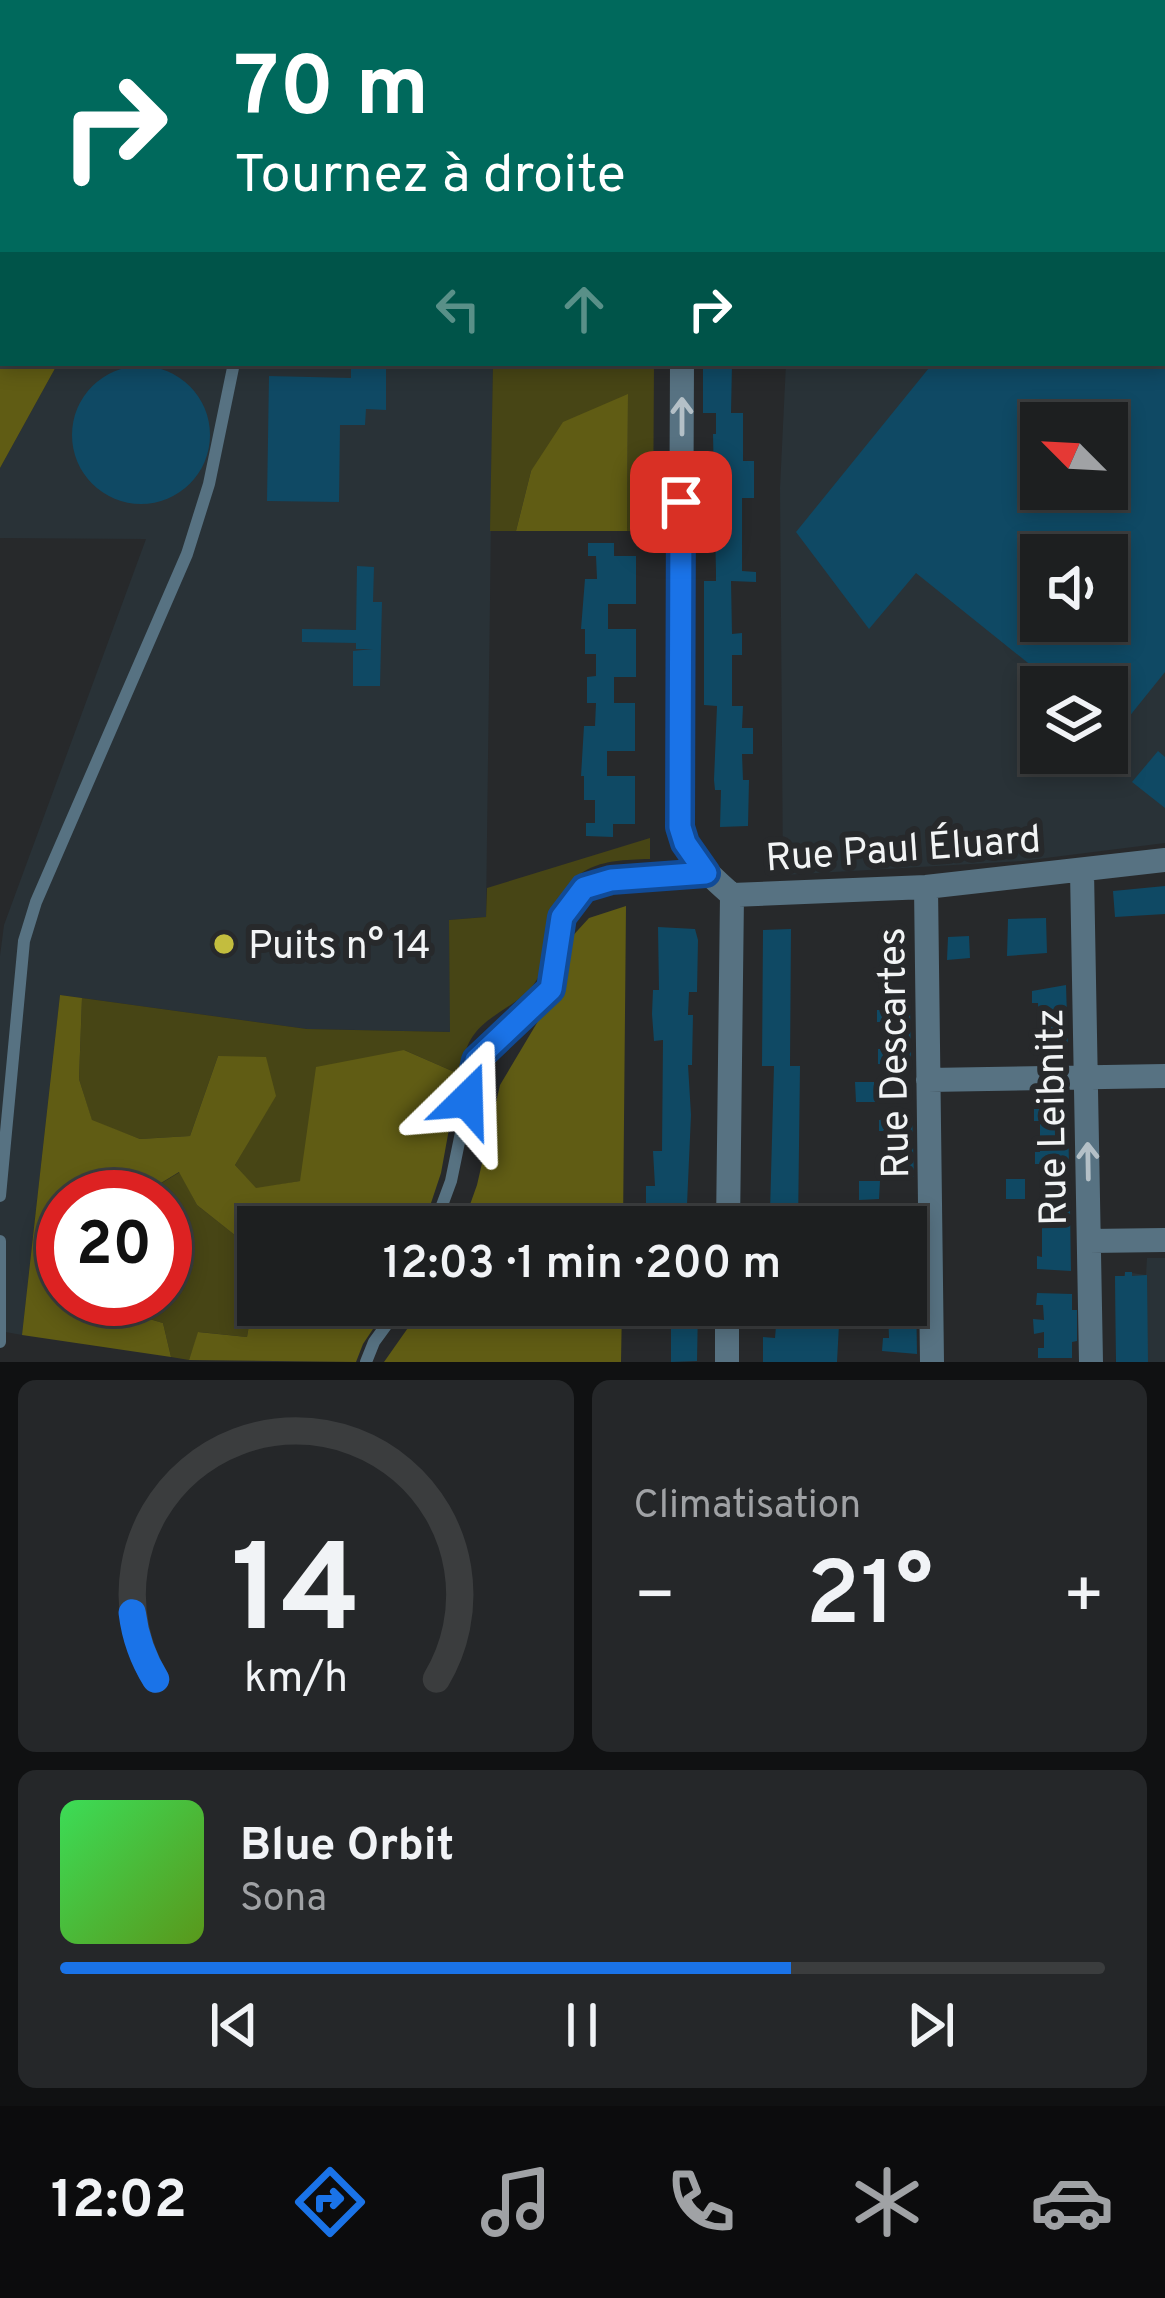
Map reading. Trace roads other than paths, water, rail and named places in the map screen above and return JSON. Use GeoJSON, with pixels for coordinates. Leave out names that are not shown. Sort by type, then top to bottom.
{"type":"FeatureCollection","features":[{"type":"Feature","properties":{"kind":"street","name":"Rue Paul Éluard"},"geometry":{"type":"LineString","coordinates":[[682,366],[680,827],[706,873],[732,895],[926,887],[1165,860]]}},
{"type":"Feature","properties":{"kind":"street","name":"Rue Leibnitz"},"geometry":{"type":"LineString","coordinates":[[1082,871],[1091,1362]]}},
{"type":"Feature","properties":{"kind":"street","name":"Rue Descartes"},"geometry":{"type":"LineString","coordinates":[[926,887],[932,1362]]}},
{"type":"Feature","properties":{"kind":"street"},"geometry":{"type":"LineString","coordinates":[[728,1206],[732,895]]}},
{"type":"Feature","properties":{"kind":"street"},"geometry":{"type":"LineString","coordinates":[[928,1080],[1165,1076]]}},
{"type":"Feature","properties":{"kind":"street"},"geometry":{"type":"LineString","coordinates":[[1089,1241],[1165,1240]]}},
{"type":"Feature","properties":{"kind":"street"},"geometry":{"type":"LineString","coordinates":[[727,1362],[728,1326]]}},
{"type":"Feature","properties":{"kind":"lane"},"geometry":{"type":"LineString","coordinates":[[0,1196],[24,941],[36,902],[187,554],[209,484],[233,366]]}},
{"type":"Feature","properties":{"kind":"lane"},"geometry":{"type":"LineString","coordinates":[[442,1206],[476,1060],[551,989],[562,917],[584,888],[611,880],[706,873]]}},
{"type":"Feature","properties":{"kind":"lane"},"geometry":{"type":"LineString","coordinates":[[0,1241],[0,1342]]}},
{"type":"Feature","properties":{"kind":"lane"},"geometry":{"type":"LineString","coordinates":[[366,1362],[386,1326]]}},
{"type":"Feature","properties":{"kind":"place","name":"Puits n° 14"},"geometry":{"type":"Point","coordinates":[224,944]}}]}
